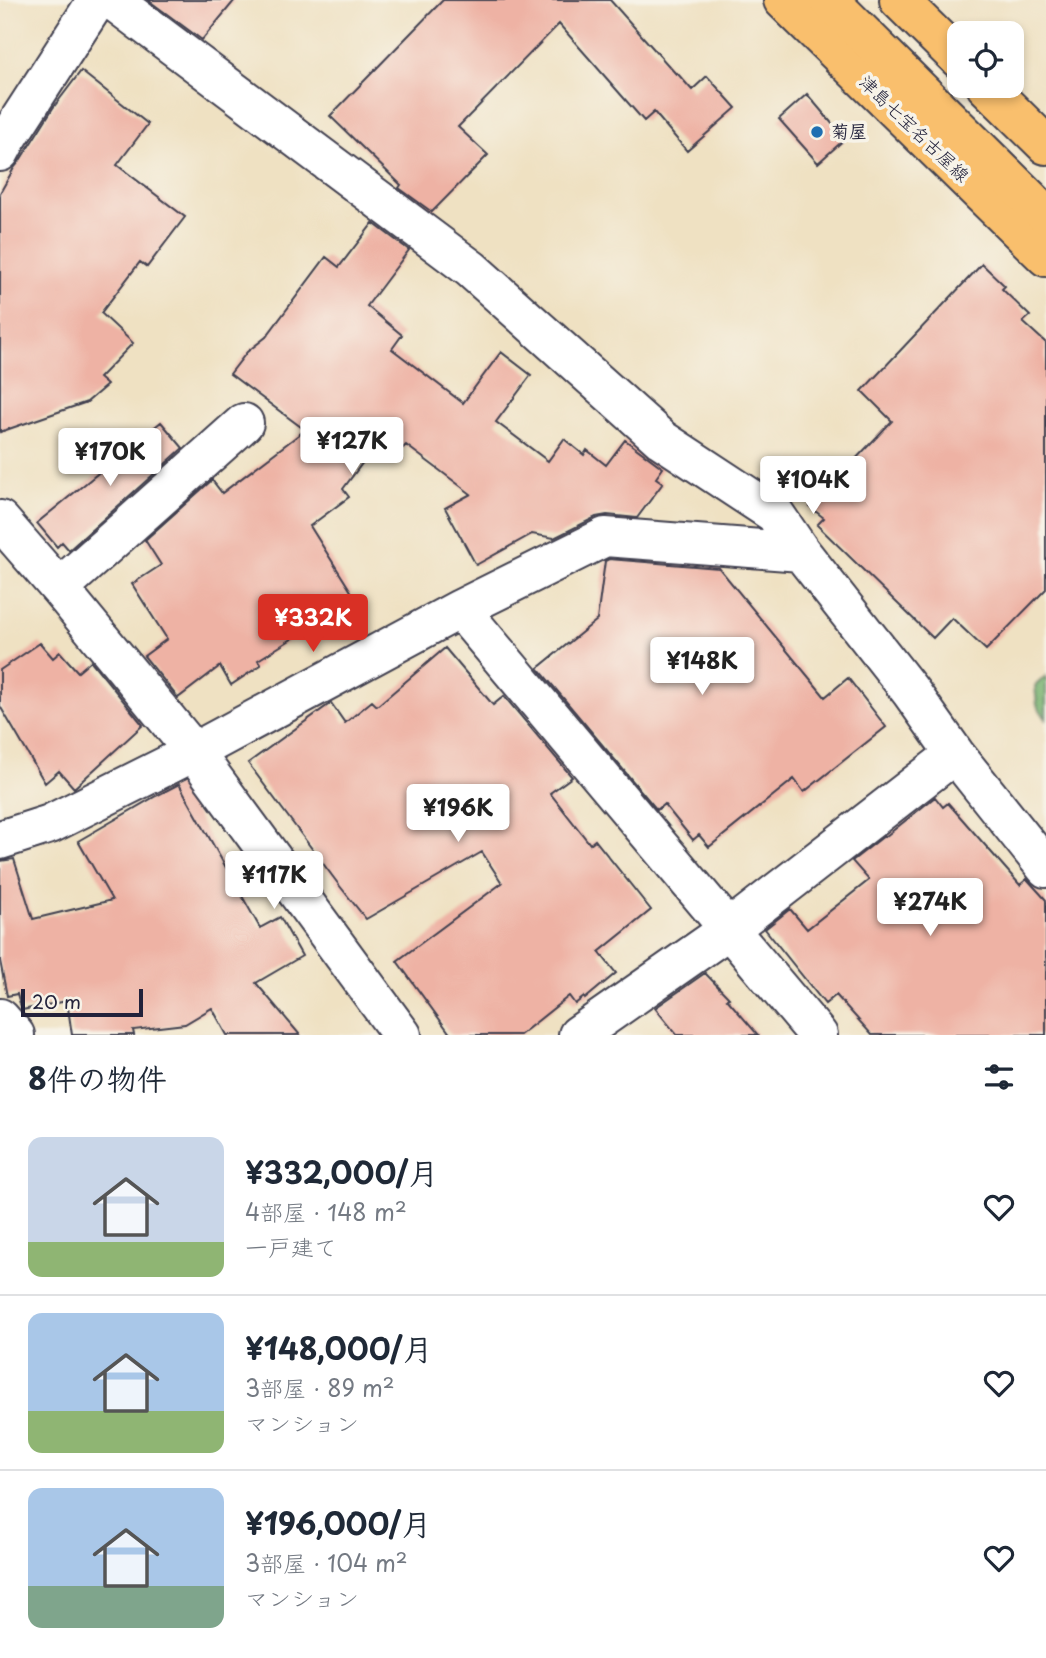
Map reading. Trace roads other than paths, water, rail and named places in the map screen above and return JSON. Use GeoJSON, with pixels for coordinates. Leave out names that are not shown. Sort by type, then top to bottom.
{"type":"FeatureCollection","features":[{"type":"Feature","properties":{"kind":"main road","name":"津島七宝名古屋線"},"geometry":{"type":"LineString","coordinates":[[783,0],[1046,257]]}},
{"type":"Feature","properties":{"kind":"main road"},"geometry":{"type":"LineString","coordinates":[[829,0],[1046,215]]}},
{"type":"Feature","properties":{"kind":"main road"},"geometry":{"type":"LineString","coordinates":[[899,0],[947,47]]}},
{"type":"Feature","properties":{"kind":"main road"},"geometry":{"type":"LineString","coordinates":[[922,0],[947,24]]}},
{"type":"Feature","properties":{"kind":"main road"},"geometry":{"type":"LineString","coordinates":[[998,98],[1046,145]]}},
{"type":"Feature","properties":{"kind":"main road"},"geometry":{"type":"LineString","coordinates":[[1021,98],[1046,122]]}},
{"type":"Feature","properties":{"kind":"street"},"geometry":{"type":"LineString","coordinates":[[0,152],[97,0]]}},
{"type":"Feature","properties":{"kind":"street"},"geometry":{"type":"LineString","coordinates":[[112,0],[471,270],[661,439],[775,514],[955,754],[1046,868]]}},
{"type":"Feature","properties":{"kind":"street"},"geometry":{"type":"LineString","coordinates":[[59,588],[244,423]]}},
{"type":"Feature","properties":{"kind":"street"},"geometry":{"type":"LineString","coordinates":[[0,520],[194,752],[402,1035]]}},
{"type":"Feature","properties":{"kind":"street"},"geometry":{"type":"LineString","coordinates":[[0,840],[50,824],[194,752],[460,609],[606,537],[801,552]]}},
{"type":"Feature","properties":{"kind":"street"},"geometry":{"type":"LineString","coordinates":[[460,609],[818,1035]]}},
{"type":"Feature","properties":{"kind":"street"},"geometry":{"type":"LineString","coordinates":[[578,1035],[728,930],[955,754]]}},
{"type":"Feature","properties":{"kind":"street"},"geometry":{"type":"LineString","coordinates":[[0,1018],[15,1035]]}},
{"type":"Feature","properties":{"kind":"place","name":"菊屋"},"geometry":{"type":"Point","coordinates":[817,132]}}]}
